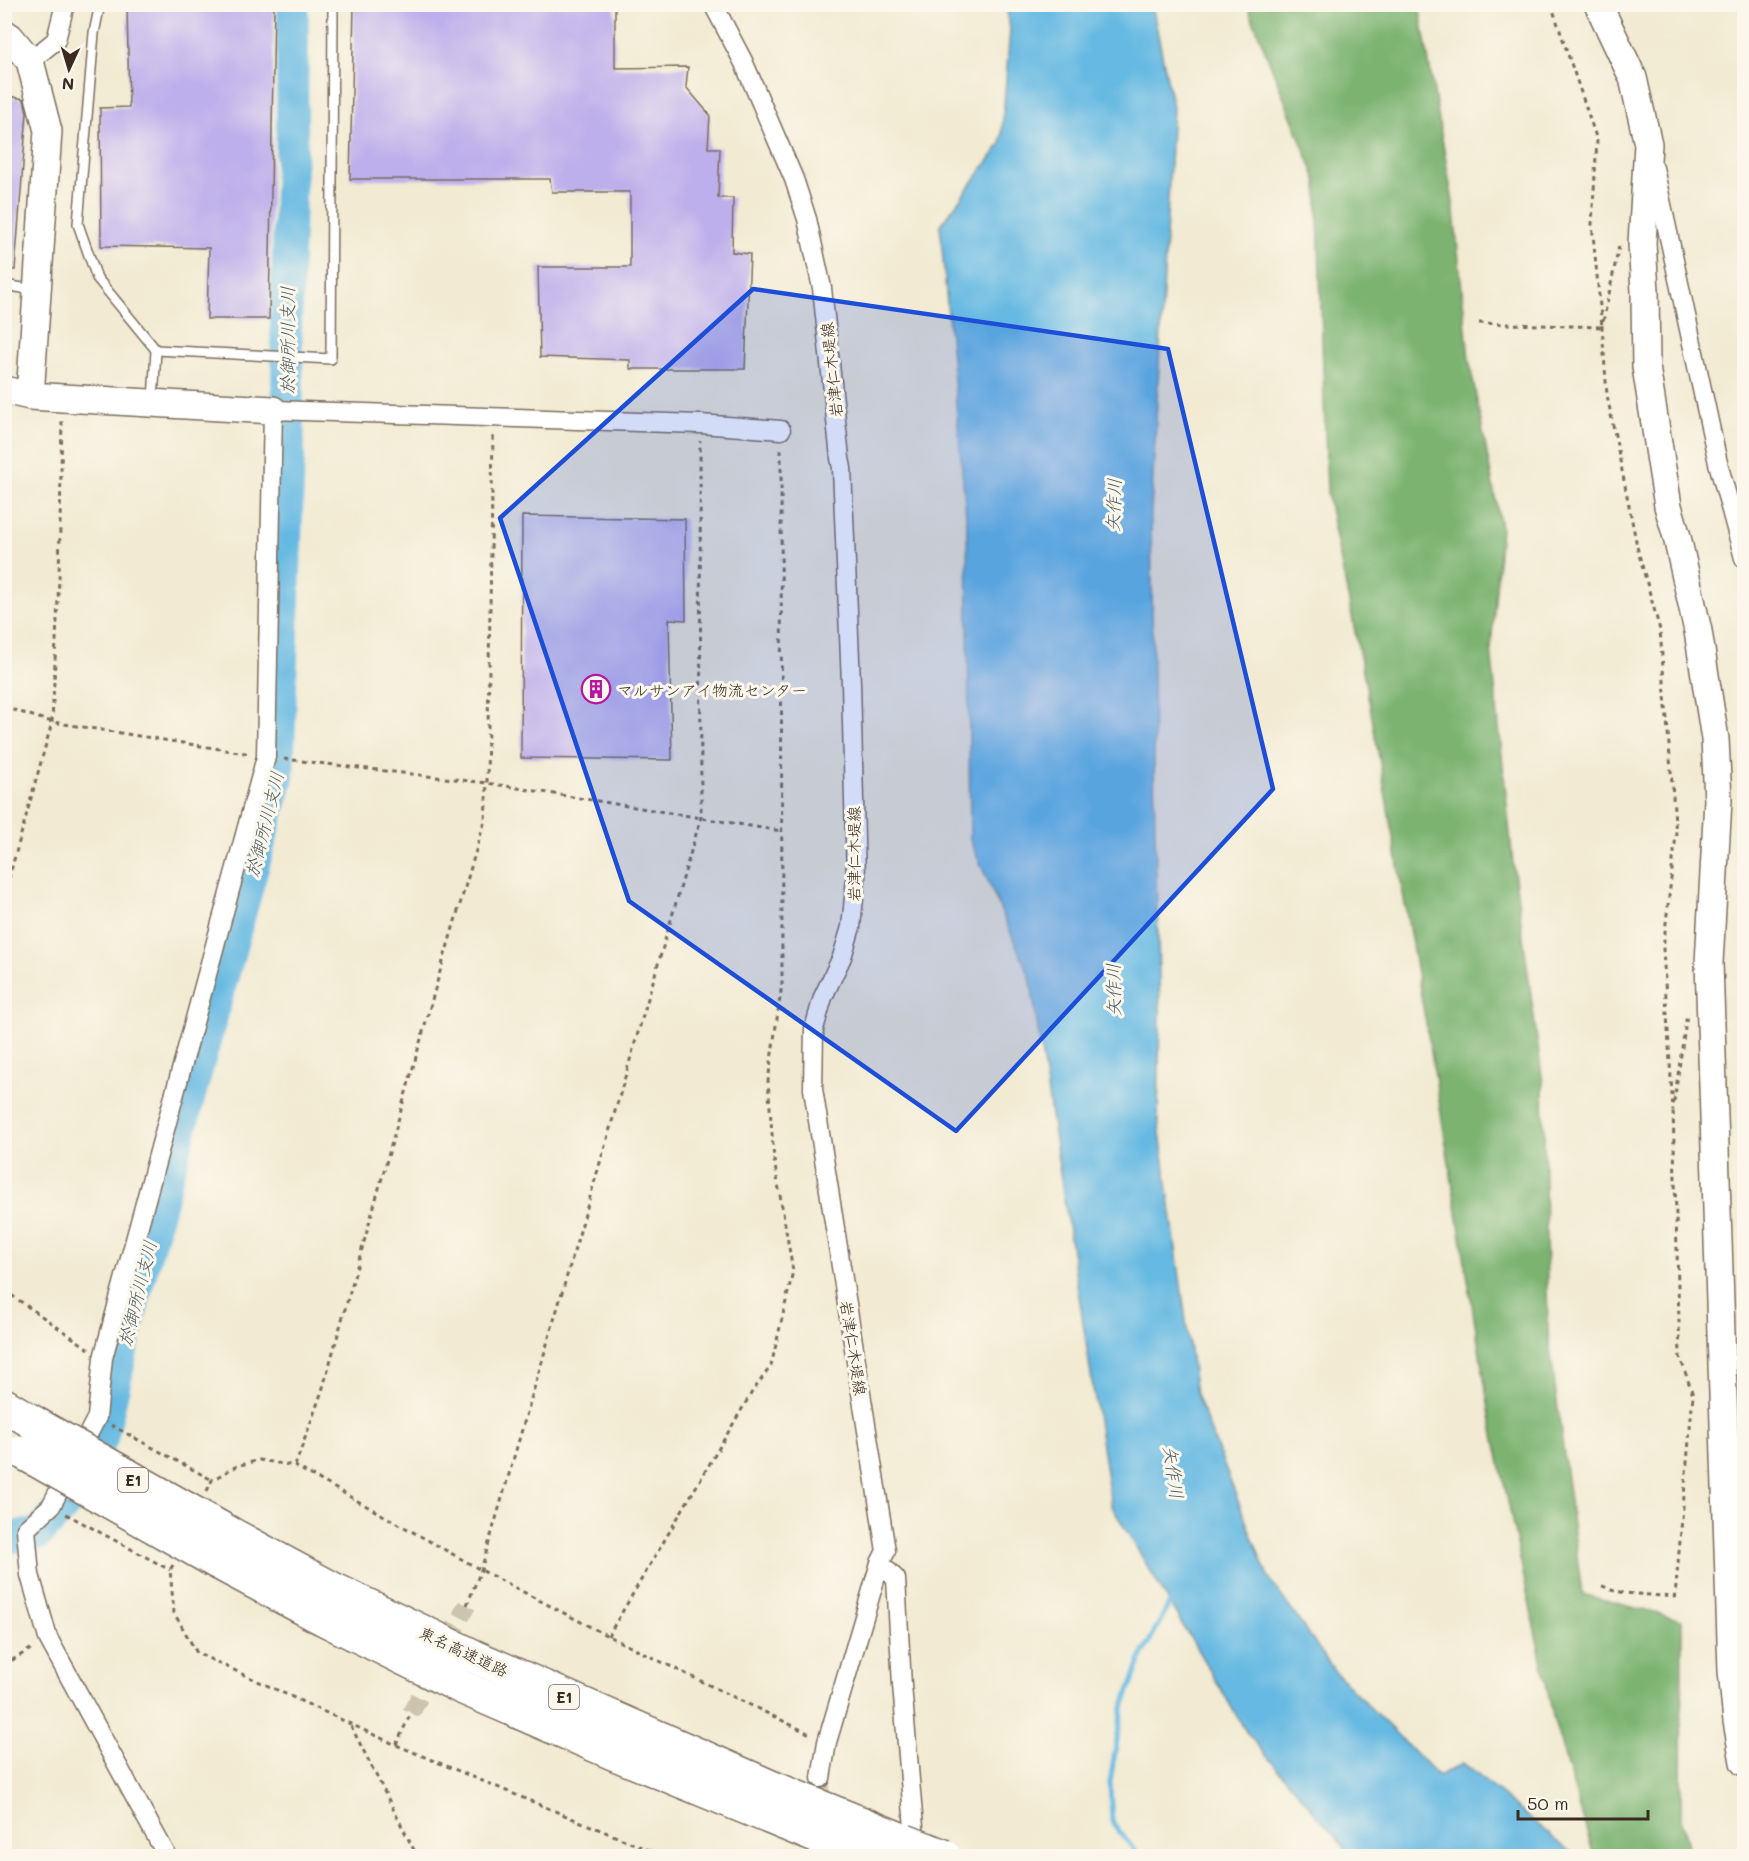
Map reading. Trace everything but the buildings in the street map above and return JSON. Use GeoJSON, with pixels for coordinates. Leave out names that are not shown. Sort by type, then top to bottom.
{"type":"FeatureCollection","features":[{"type":"Feature","properties":{"kind":"highway","name":"東名高速道路"},"geometry":{"type":"LineString","coordinates":[[4,1406],[21,1439],[214,1561],[324,1619],[459,1686],[623,1758],[864,1857]]}},
{"type":"Feature","properties":{"kind":"highway","name":"東名高速道路"},"geometry":{"type":"LineString","coordinates":[[21,1439],[231,1533],[335,1590],[484,1661],[911,1849],[944,1857]]}},
{"type":"Feature","properties":{"kind":"street"},"geometry":{"type":"LineString","coordinates":[[30,61],[56,40],[65,4]]}},
{"type":"Feature","properties":{"kind":"street","name":"岩津仁木堤線"},"geometry":{"type":"LineString","coordinates":[[714,4],[743,61],[794,179],[807,219],[822,288],[842,468],[856,878],[851,927],[842,957],[823,997],[814,1029],[813,1089],[886,1551],[880,1563],[827,1742],[821,1778]]}},
{"type":"Feature","properties":{"kind":"street"},"geometry":{"type":"LineString","coordinates":[[1598,4],[1633,78],[1718,463],[1744,558]]}},
{"type":"Feature","properties":{"kind":"street"},"geometry":{"type":"LineString","coordinates":[[4,33],[30,61],[48,131],[37,291],[17,393],[63,398],[273,410],[700,424],[781,429]]}},
{"type":"Feature","properties":{"kind":"street"},"geometry":{"type":"LineString","coordinates":[[1648,144],[1642,243],[1646,367],[1668,506],[1698,631],[1715,739],[1718,800],[1709,963],[1732,1671],[1744,1762]]}},
{"type":"Feature","properties":{"kind":"street"},"geometry":{"type":"LineString","coordinates":[[166,1857],[48,1638],[30,1575],[26,1529],[51,1506],[97,1417],[103,1358],[266,757],[273,410]]}},
{"type":"Feature","properties":{"kind":"street"},"geometry":{"type":"LineString","coordinates":[[880,1563],[896,1579],[911,1849]]}},
{"type":"Feature","properties":{"kind":"lane"},"geometry":{"type":"LineString","coordinates":[[100,4],[94,33],[78,224],[97,278],[156,350],[153,403]]}},
{"type":"Feature","properties":{"kind":"lane"},"geometry":{"type":"LineString","coordinates":[[156,350],[331,359],[333,4]]}},
{"type":"Feature","properties":{"kind":"lane"},"geometry":{"type":"LineString","coordinates":[[4,285],[37,291]]}},
{"type":"Feature","properties":{"kind":"path"},"geometry":{"type":"LineString","coordinates":[[1551,4],[1597,140],[1592,224],[1607,395],[1638,551],[1660,630],[1676,835],[1663,949],[1673,1111],[1680,1357],[1693,1395],[1675,1597],[1624,1593],[1602,1586]]}},
{"type":"Feature","properties":{"kind":"path"},"geometry":{"type":"LineString","coordinates":[[1602,327],[1619,246]]}},
{"type":"Feature","properties":{"kind":"path"},"geometry":{"type":"LineString","coordinates":[[1479,323],[1602,327]]}},
{"type":"Feature","properties":{"kind":"path"},"geometry":{"type":"LineString","coordinates":[[4,896],[52,722],[59,579],[63,398]]}},
{"type":"Feature","properties":{"kind":"path"},"geometry":{"type":"LineString","coordinates":[[295,1466],[322,1391],[484,820],[487,783],[493,417]]}},
{"type":"Feature","properties":{"kind":"path"},"geometry":{"type":"LineString","coordinates":[[467,1605],[482,1570],[701,817],[700,424]]}},
{"type":"Feature","properties":{"kind":"path"},"geometry":{"type":"LineString","coordinates":[[608,1636],[752,1392],[771,1366],[793,1271],[774,1160],[768,1081],[782,984],[781,429]]}},
{"type":"Feature","properties":{"kind":"path"},"geometry":{"type":"LineString","coordinates":[[4,707],[52,722],[266,757],[487,783],[781,831]]}},
{"type":"Feature","properties":{"kind":"path"},"geometry":{"type":"LineString","coordinates":[[1673,1111],[1688,1007]]}},
{"type":"Feature","properties":{"kind":"path"},"geometry":{"type":"LineString","coordinates":[[4,1290],[103,1358]]}},
{"type":"Feature","properties":{"kind":"path"},"geometry":{"type":"LineString","coordinates":[[97,1417],[212,1480],[237,1466],[259,1460],[295,1466],[482,1570],[608,1636],[827,1742]]}},
{"type":"Feature","properties":{"kind":"path"},"geometry":{"type":"LineString","coordinates":[[51,1506],[171,1570],[174,1613],[197,1653],[396,1745],[663,1857]]}},
{"type":"Feature","properties":{"kind":"path"},"geometry":{"type":"LineString","coordinates":[[4,1665],[48,1638]]}},
{"type":"Feature","properties":{"kind":"path"},"geometry":{"type":"LineString","coordinates":[[396,1745],[411,1713]]}},
{"type":"Feature","properties":{"kind":"path"},"geometry":{"type":"LineString","coordinates":[[350,1724],[417,1857]]}},
{"type":"Feature","properties":{"kind":"highlighted area"},"geometry":{"type":"Polygon","coordinates":[[[753,289],[1168,349],[1273,789],[956,1131],[629,901],[500,518],[753,289]]]}},
{"type":"Feature","properties":{"kind":"green space"},"geometry":{"type":"Polygon","coordinates":[[[1247,5],[1419,5],[1453,202],[1469,359],[1501,528],[1491,649],[1513,863],[1543,1083],[1548,1332],[1582,1594],[1682,1620],[1681,1818],[1690,1856],[1594,1856],[1554,1721],[1490,1416],[1432,1058],[1369,701],[1327,493],[1317,182],[1247,5]]]}},
{"type":"Feature","properties":{"kind":"water","name":"矢作川"},"geometry":{"type":"Polygon","coordinates":[[[1006,5],[1152,5],[1173,108],[1151,513],[1160,1012],[1158,1118],[1196,1394],[1268,1577],[1336,1673],[1438,1776],[1463,1763],[1575,1856],[1352,1856],[1247,1733],[1111,1505],[1030,977],[970,840],[967,526],[940,226],[1001,144],[1010,29],[1006,5]]]}},
{"type":"Feature","properties":{"kind":"waterway","name":"於御所川支川"},"geometry":{"type":"LineString","coordinates":[[4,1538],[38,1534],[66,1504],[102,1438],[138,1283],[278,777],[289,452],[286,321],[293,4]]}},
{"type":"Feature","properties":{"kind":"waterway"},"geometry":{"type":"LineString","coordinates":[[1139,1856],[1112,1822],[1110,1782],[1122,1710],[1142,1656],[1172,1598]]}},
{"type":"Feature","properties":{"kind":"tunnel"},"geometry":{"type":"LineString","coordinates":[[411,1713],[467,1605]]}},
{"type":"Feature","properties":{"kind":"tunnel"},"geometry":{"type":"LineString","coordinates":[[818,1856],[821,1778]]}},
{"type":"Feature","properties":{"kind":"place","name":"マルサンアイ物流センター"},"geometry":{"type":"Point","coordinates":[596,689]}}]}
